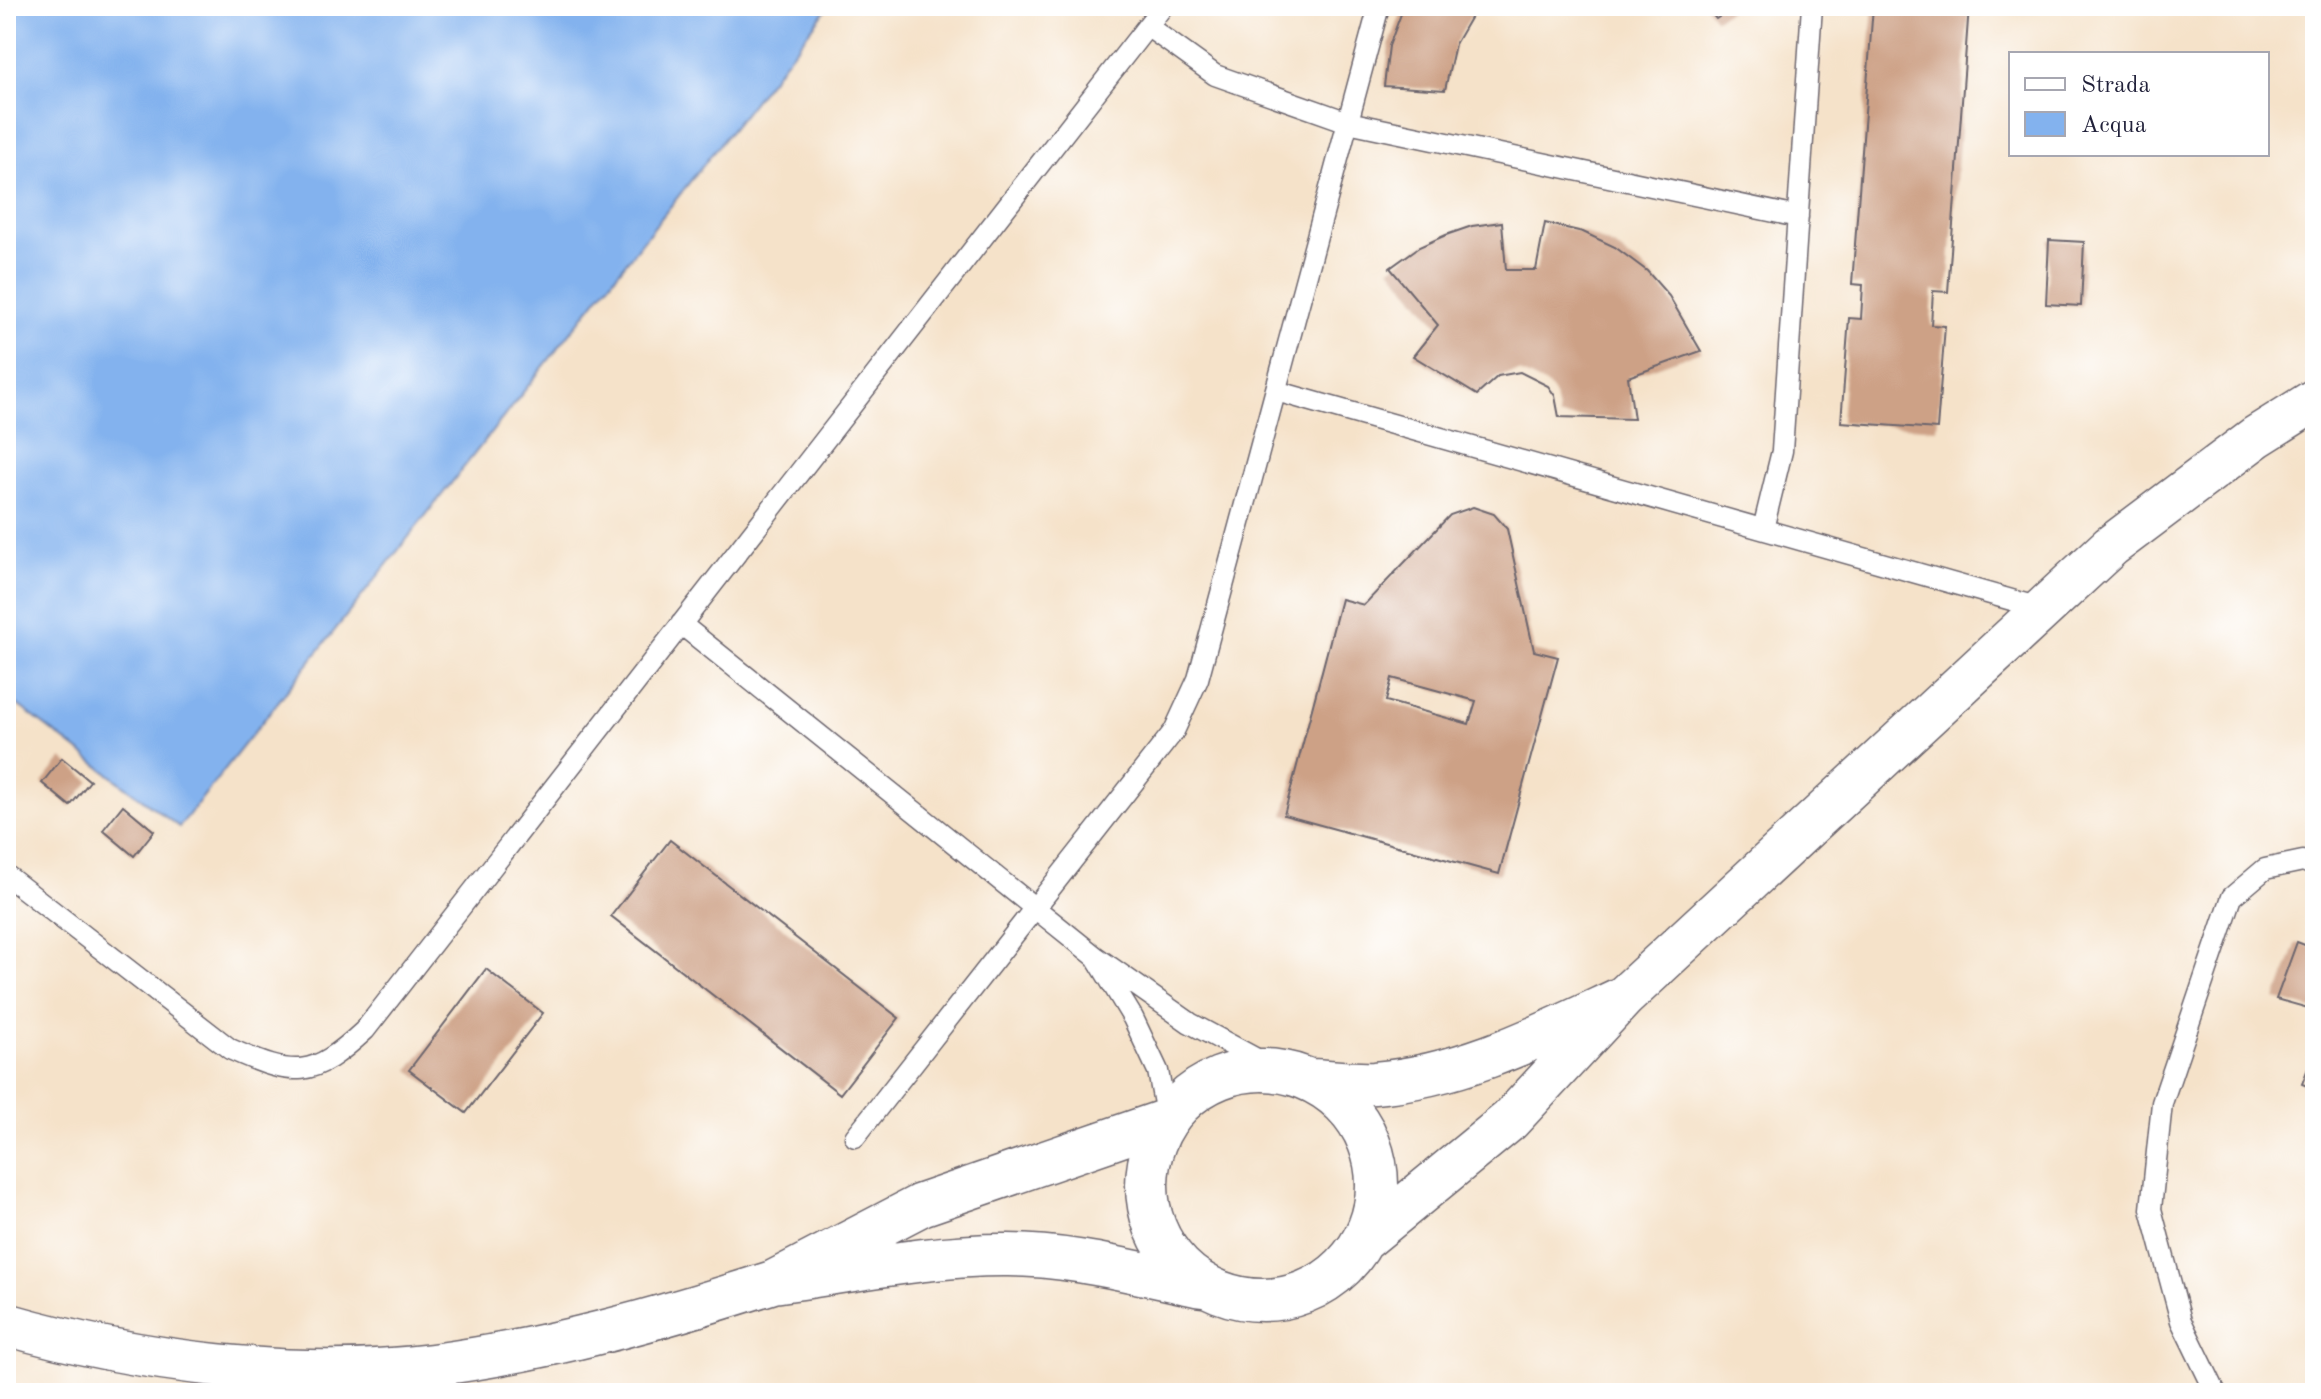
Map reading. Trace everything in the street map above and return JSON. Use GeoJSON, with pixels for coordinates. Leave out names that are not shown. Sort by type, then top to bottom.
{"type":"FeatureCollection","features":[{"type":"Feature","properties":{"kind":"street"},"geometry":{"type":"LineString","coordinates":[[773,1282],[932,1260],[1004,1255],[1077,1261],[1202,1286],[1239,1300],[1276,1301],[1312,1291],[1343,1269],[1365,1239],[1510,1120],[1624,997],[2111,546],[2256,437],[2315,400]]}},
{"type":"Feature","properties":{"kind":"street"},"geometry":{"type":"LineString","coordinates":[[1202,1286],[1173,1260],[1153,1226],[1146,1187],[1152,1148],[1167,1120],[1201,1086],[1238,1071],[1374,1083],[1440,1071],[1508,1052],[1624,997]]}},
{"type":"Feature","properties":{"kind":"street"},"geometry":{"type":"LineString","coordinates":[[1295,1075],[1343,1102],[1369,1143],[1376,1167],[1377,1204],[1365,1239]]}},
{"type":"Feature","properties":{"kind":"street"},"geometry":{"type":"LineString","coordinates":[[6,1324],[161,1358],[298,1371],[430,1365],[565,1342],[694,1308],[773,1282],[921,1205],[1167,1120]]}},
{"type":"Feature","properties":{"kind":"lane"},"geometry":{"type":"LineString","coordinates":[[6,875],[230,1049],[270,1067],[303,1069],[334,1059],[365,1030],[1163,6]]}},
{"type":"Feature","properties":{"kind":"lane"},"geometry":{"type":"LineString","coordinates":[[855,1137],[1174,731],[1198,679],[1379,6]]}},
{"type":"Feature","properties":{"kind":"lane"},"geometry":{"type":"LineString","coordinates":[[1763,529],[1782,451],[1812,6]]}},
{"type":"Feature","properties":{"kind":"lane"},"geometry":{"type":"LineString","coordinates":[[1147,26],[1215,75],[1348,122],[1798,217]]}},
{"type":"Feature","properties":{"kind":"lane"},"geometry":{"type":"LineString","coordinates":[[1276,391],[2043,609]]}},
{"type":"Feature","properties":{"kind":"lane"},"geometry":{"type":"LineString","coordinates":[[681,624],[1096,957],[1190,1023],[1295,1075]]}},
{"type":"Feature","properties":{"kind":"lane"},"geometry":{"type":"LineString","coordinates":[[2216,1393],[2181,1321],[2151,1209],[2162,1103],[2232,897],[2265,869],[2303,861],[2315,866]]}},
{"type":"Feature","properties":{"kind":"lane"},"geometry":{"type":"LineString","coordinates":[[1096,957],[1133,1018],[1158,1071],[1167,1120]]}},
{"type":"Feature","properties":{"kind":"water"},"geometry":{"type":"Polygon","coordinates":[[[6,6],[829,6],[179,827],[6,696],[6,6]]]}},
{"type":"Feature","properties":{"kind":"building"},"geometry":{"type":"Polygon","coordinates":[[[1404,6],[1477,6],[1455,44],[1445,90],[1384,86],[1389,46],[1404,6]]]}},
{"type":"Feature","properties":{"kind":"building"},"geometry":{"type":"Polygon","coordinates":[[[1705,6],[1736,6],[1716,19],[1705,6]]]}},
{"type":"Feature","properties":{"kind":"building"},"geometry":{"type":"Polygon","coordinates":[[[1873,6],[1969,6],[1948,292],[1933,291],[1931,325],[1945,326],[1937,429],[1841,422],[1849,318],[1861,319],[1863,285],[1852,284],[1873,6]]]}},
{"type":"Feature","properties":{"kind":"building"},"geometry":{"type":"Polygon","coordinates":[[[1502,222],[1506,270],[1536,270],[1545,223],[1583,232],[1615,247],[1647,271],[1669,296],[1701,351],[1628,377],[1634,419],[1559,417],[1555,396],[1548,386],[1520,372],[1498,376],[1477,395],[1413,356],[1438,325],[1390,268],[1419,247],[1446,235],[1472,226],[1502,222]]]}},
{"type":"Feature","properties":{"kind":"building"},"geometry":{"type":"Polygon","coordinates":[[[2049,240],[2084,242],[2081,306],[2046,304],[2049,240]]]}},
{"type":"Feature","properties":{"kind":"building"},"geometry":{"type":"Polygon","coordinates":[[[1473,507],[1494,514],[1507,529],[1534,651],[1558,657],[1499,874],[1284,815],[1341,599],[1364,605],[1450,515],[1473,507]],[[1392,678],[1386,701],[1469,724],[1476,701],[1392,678]]]}},
{"type":"Feature","properties":{"kind":"building"},"geometry":{"type":"Polygon","coordinates":[[[62,758],[90,781],[70,806],[42,783],[62,758]]]}},
{"type":"Feature","properties":{"kind":"building"},"geometry":{"type":"Polygon","coordinates":[[[123,805],[154,831],[134,856],[103,830],[123,805]]]}},
{"type":"Feature","properties":{"kind":"building"},"geometry":{"type":"Polygon","coordinates":[[[670,840],[899,1018],[840,1094],[611,916],[670,840]]]}},
{"type":"Feature","properties":{"kind":"building"},"geometry":{"type":"Polygon","coordinates":[[[2297,942],[2315,949],[2315,1010],[2276,999],[2297,942]]]}},
{"type":"Feature","properties":{"kind":"building"},"geometry":{"type":"Polygon","coordinates":[[[486,969],[543,1013],[466,1113],[409,1070],[486,969]]]}},
{"type":"Feature","properties":{"kind":"building"},"geometry":{"type":"Polygon","coordinates":[[[2315,1050],[2315,1089],[2302,1084],[2315,1050]]]}}]}
